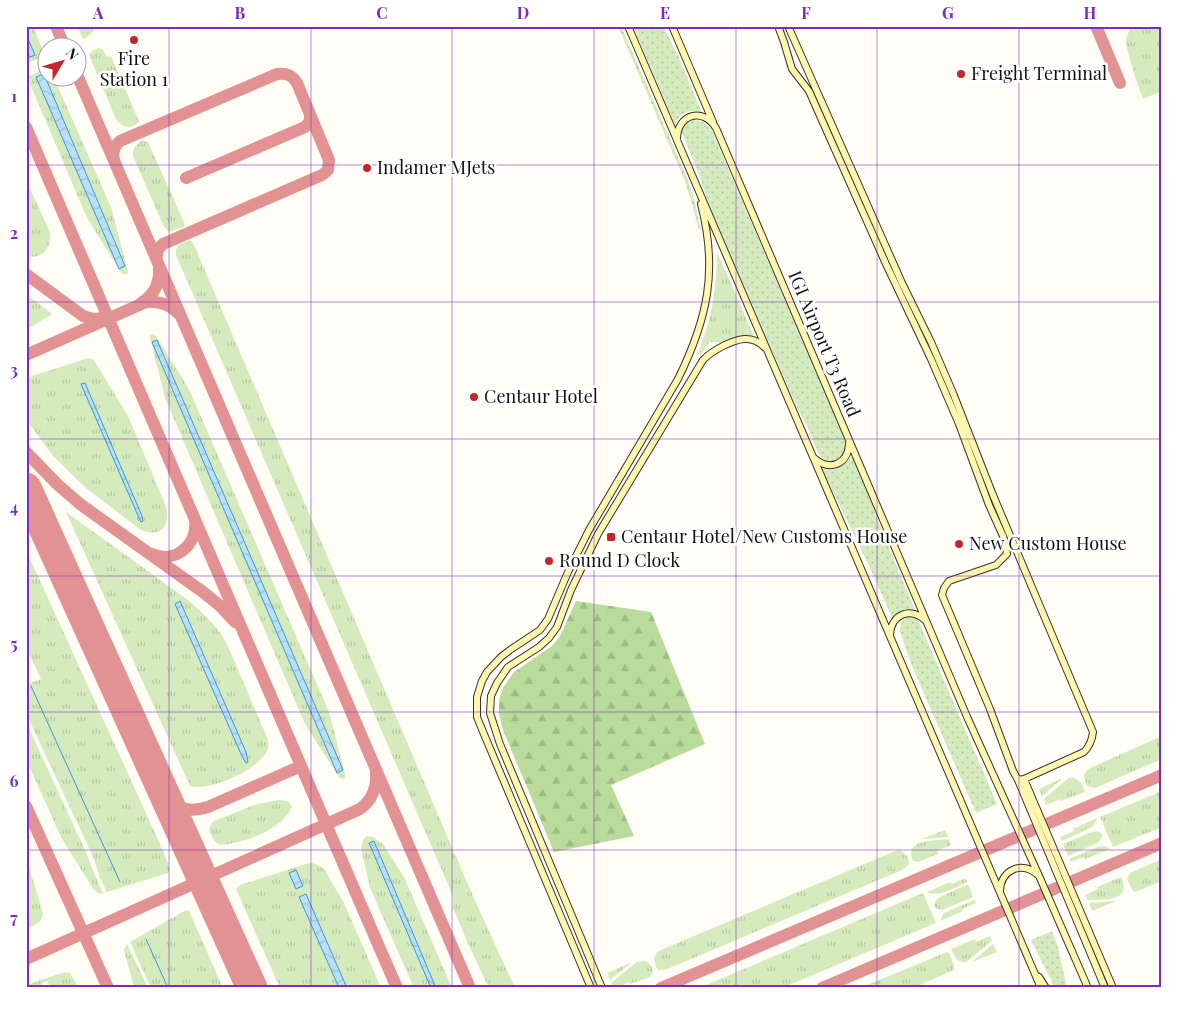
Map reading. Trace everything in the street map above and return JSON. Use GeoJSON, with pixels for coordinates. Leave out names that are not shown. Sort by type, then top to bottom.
{"type":"FeatureCollection","features":[{"type":"Feature","properties":{"kind":"main road"},"geometry":{"type":"LineString","coordinates":[[628,26],[1030,963],[1039,988]]}},
{"type":"Feature","properties":{"kind":"main road"},"geometry":{"type":"LineString","coordinates":[[672,26],[716,128]]}},
{"type":"Feature","properties":{"kind":"main road"},"geometry":{"type":"LineString","coordinates":[[778,26],[792,68],[804,83],[816,106],[886,264],[932,359],[1005,543],[1007,554],[1001,561],[996,565],[949,581],[942,595],[990,709],[1013,771],[1021,780],[1113,988]]}},
{"type":"Feature","properties":{"kind":"main road"},"geometry":{"type":"LineString","coordinates":[[788,26],[902,283],[931,342],[1000,513],[1093,732],[1091,743],[1084,752],[1021,780]]}},
{"type":"Feature","properties":{"kind":"main road"},"geometry":{"type":"LineString","coordinates":[[798,51],[804,83]]}},
{"type":"Feature","properties":{"kind":"main road"},"geometry":{"type":"LineString","coordinates":[[679,144],[677,131],[684,120],[689,117],[695,115],[708,118],[716,128]]}},
{"type":"Feature","properties":{"kind":"main road","name":"IGI Airport T3 Road"},"geometry":{"type":"LineString","coordinates":[[716,128],[968,719],[1088,988]]}},
{"type":"Feature","properties":{"kind":"main road"},"geometry":{"type":"LineString","coordinates":[[591,988],[477,717],[477,696],[482,681],[492,665],[510,650],[540,630],[548,619],[568,572],[589,530],[678,379],[695,342],[709,285],[709,244],[696,186]]}},
{"type":"Feature","properties":{"kind":"main road"},"geometry":{"type":"LineString","coordinates":[[602,988],[500,744],[490,713],[491,696],[508,667],[539,647],[549,638],[556,627],[571,590],[598,534],[704,360],[713,352],[732,341],[745,338],[755,340],[767,351]]}},
{"type":"Feature","properties":{"kind":"main road"},"geometry":{"type":"LineString","coordinates":[[811,453],[815,459],[827,465],[840,462],[849,451],[850,444],[848,438]]}},
{"type":"Feature","properties":{"kind":"main road"},"geometry":{"type":"LineString","coordinates":[[892,642],[890,635],[892,623],[896,618],[904,614],[920,616],[928,626]]}},
{"type":"Feature","properties":{"kind":"main road"},"geometry":{"type":"LineString","coordinates":[[1021,780],[1105,988]]}},
{"type":"Feature","properties":{"kind":"main road"},"geometry":{"type":"LineString","coordinates":[[1000,893],[1000,886],[1004,877],[1015,869],[1030,869],[1040,878]]}},
{"type":"Feature","properties":{"kind":"main road"},"geometry":{"type":"LineString","coordinates":[[1030,963],[1046,988]]}},
{"type":"Feature","properties":{"kind":"green space"},"geometry":{"type":"Polygon","coordinates":[[[26,26],[33,26],[38,38],[38,59],[26,64],[26,53],[28,57],[35,55],[26,34],[26,26]]]}},
{"type":"Feature","properties":{"kind":"green space"},"geometry":{"type":"Polygon","coordinates":[[[77,26],[96,26],[90,35],[86,38],[82,37],[77,26]]]}},
{"type":"Feature","properties":{"kind":"green space"},"geometry":{"type":"Polygon","coordinates":[[[618,26],[621,26],[688,180],[701,229],[699,230],[685,181],[618,26]]]}},
{"type":"Feature","properties":{"kind":"green space"},"geometry":{"type":"Polygon","coordinates":[[[633,26],[663,26],[679,58],[702,113],[686,112],[675,124],[633,26]]]}},
{"type":"Feature","properties":{"kind":"green space"},"geometry":{"type":"Polygon","coordinates":[[[1131,26],[1162,26],[1162,91],[1143,99],[1126,45],[1126,39],[1131,26]]]}},
{"type":"Feature","properties":{"kind":"green space"},"geometry":{"type":"Polygon","coordinates":[[[99,48],[103,50],[107,57],[111,56],[138,119],[139,122],[136,125],[126,127],[115,117],[89,55],[92,51],[99,48]]]}},
{"type":"Feature","properties":{"kind":"green space"},"geometry":{"type":"Polygon","coordinates":[[[38,72],[38,76],[36,77],[38,88],[41,88],[120,268],[125,266],[50,88],[58,88],[111,207],[127,274],[122,274],[87,218],[27,77],[38,72]]]}},
{"type":"Feature","properties":{"kind":"green space"},"geometry":{"type":"Polygon","coordinates":[[[693,120],[703,122],[711,129],[846,442],[842,456],[834,462],[826,461],[818,452],[708,202],[682,133],[685,125],[693,120]]]}},
{"type":"Feature","properties":{"kind":"green space"},"geometry":{"type":"Polygon","coordinates":[[[143,140],[148,142],[184,222],[184,227],[169,232],[164,227],[133,156],[135,147],[143,140]]]}},
{"type":"Feature","properties":{"kind":"green space"},"geometry":{"type":"Polygon","coordinates":[[[26,180],[50,232],[48,247],[42,254],[32,257],[26,256],[26,180]]]}},
{"type":"Feature","properties":{"kind":"green space"},"geometry":{"type":"Polygon","coordinates":[[[189,240],[194,245],[472,894],[515,988],[489,988],[470,948],[453,908],[453,896],[176,255],[178,247],[189,240]]]}},
{"type":"Feature","properties":{"kind":"green space"},"geometry":{"type":"Polygon","coordinates":[[[717,252],[754,336],[740,336],[720,344],[718,342],[709,342],[701,355],[698,353],[707,328],[715,291],[717,252]]]}},
{"type":"Feature","properties":{"kind":"green space"},"geometry":{"type":"Polygon","coordinates":[[[26,294],[51,313],[51,315],[26,330],[26,294]]]}},
{"type":"Feature","properties":{"kind":"green space"},"geometry":{"type":"Polygon","coordinates":[[[153,334],[189,389],[329,712],[345,778],[339,777],[305,724],[165,398],[150,338],[150,335],[153,334]]]}},
{"type":"Feature","properties":{"kind":"green space"},"geometry":{"type":"Polygon","coordinates":[[[88,358],[95,362],[128,416],[167,509],[166,522],[162,530],[158,532],[141,530],[86,488],[53,456],[26,419],[26,378],[88,358]]]}},
{"type":"Feature","properties":{"kind":"green space"},"geometry":{"type":"Polygon","coordinates":[[[853,456],[915,610],[903,612],[893,620],[822,469],[839,467],[853,456]]]}},
{"type":"Feature","properties":{"kind":"green space"},"geometry":{"type":"Polygon","coordinates":[[[66,512],[188,600],[209,620],[226,642],[267,737],[268,749],[256,764],[234,777],[209,786],[190,786],[66,512]],[[180,602],[175,604],[241,754],[246,752],[180,602]]]}},
{"type":"Feature","properties":{"kind":"green space"},"geometry":{"type":"Polygon","coordinates":[[[26,550],[160,844],[170,868],[168,873],[107,892],[94,859],[26,713],[26,685],[41,679],[26,647],[26,550]]]}},
{"type":"Feature","properties":{"kind":"green space"},"geometry":{"type":"Polygon","coordinates":[[[576,601],[651,612],[705,744],[611,785],[634,836],[554,852],[503,730],[499,714],[499,700],[503,688],[514,672],[552,646],[560,636],[576,601]]]}},
{"type":"Feature","properties":{"kind":"green space"},"geometry":{"type":"Polygon","coordinates":[[[908,617],[916,618],[997,804],[976,813],[912,666],[900,632],[903,620],[908,617]]]}},
{"type":"Feature","properties":{"kind":"green space"},"geometry":{"type":"Polygon","coordinates":[[[26,722],[103,893],[100,894],[93,889],[61,837],[26,759],[26,722]]]}},
{"type":"Feature","properties":{"kind":"green space"},"geometry":{"type":"Polygon","coordinates":[[[1162,736],[1162,759],[1095,788],[1087,786],[1084,776],[1090,768],[1162,736]]]}},
{"type":"Feature","properties":{"kind":"green space"},"geometry":{"type":"Polygon","coordinates":[[[1063,778],[1042,796],[1039,789],[1063,778]]]}},
{"type":"Feature","properties":{"kind":"green space"},"geometry":{"type":"Polygon","coordinates":[[[1069,778],[1078,780],[1085,792],[1046,805],[1044,799],[1069,778]]]}},
{"type":"Feature","properties":{"kind":"green space"},"geometry":{"type":"Polygon","coordinates":[[[1162,791],[1162,827],[1113,847],[1100,817],[1162,791]]]}},
{"type":"Feature","properties":{"kind":"green space"},"geometry":{"type":"Polygon","coordinates":[[[278,800],[288,801],[292,807],[274,827],[249,839],[225,844],[217,843],[212,837],[209,830],[212,822],[254,805],[278,800]]]}},
{"type":"Feature","properties":{"kind":"green space"},"geometry":{"type":"Polygon","coordinates":[[[1097,818],[1092,827],[1062,841],[1060,837],[1097,818]]]}},
{"type":"Feature","properties":{"kind":"green space"},"geometry":{"type":"Polygon","coordinates":[[[945,830],[948,837],[921,839],[945,830]]]}},
{"type":"Feature","properties":{"kind":"green space"},"geometry":{"type":"Polygon","coordinates":[[[1098,831],[1103,835],[1099,842],[1068,856],[1063,844],[1098,831]]]}},
{"type":"Feature","properties":{"kind":"green space"},"geometry":{"type":"Polygon","coordinates":[[[367,836],[373,837],[383,844],[404,877],[452,988],[436,988],[374,841],[369,843],[431,988],[414,988],[370,888],[361,848],[364,838],[367,836]]]}},
{"type":"Feature","properties":{"kind":"green space"},"geometry":{"type":"Polygon","coordinates":[[[949,839],[951,845],[937,851],[938,854],[918,862],[913,861],[911,854],[912,849],[916,845],[922,842],[949,839]]]}},
{"type":"Feature","properties":{"kind":"green space"},"geometry":{"type":"Polygon","coordinates":[[[1105,846],[1110,849],[1085,859],[1084,857],[1071,862],[1069,859],[1098,847],[1105,846]]]}},
{"type":"Feature","properties":{"kind":"green space"},"geometry":{"type":"Polygon","coordinates":[[[898,850],[905,854],[909,865],[902,870],[665,970],[658,970],[656,967],[654,958],[657,952],[661,950],[898,850]]]}},
{"type":"Feature","properties":{"kind":"green space"},"geometry":{"type":"Polygon","coordinates":[[[26,858],[43,916],[26,930],[26,858]]]}},
{"type":"Feature","properties":{"kind":"green space"},"geometry":{"type":"Polygon","coordinates":[[[1162,859],[1162,881],[1135,892],[1133,891],[1127,879],[1130,873],[1162,859]]]}},
{"type":"Feature","properties":{"kind":"green space"},"geometry":{"type":"Polygon","coordinates":[[[312,863],[324,869],[344,903],[381,988],[347,988],[306,894],[299,897],[339,988],[280,988],[236,889],[240,885],[312,863]]]}},
{"type":"Feature","properties":{"kind":"green space"},"geometry":{"type":"Polygon","coordinates":[[[1121,877],[1124,885],[1120,895],[1115,898],[1087,900],[1085,895],[1098,889],[1097,887],[1121,877]]]}},
{"type":"Feature","properties":{"kind":"green space"},"geometry":{"type":"Polygon","coordinates":[[[965,878],[967,882],[942,893],[927,892],[950,882],[952,884],[965,878]]]}},
{"type":"Feature","properties":{"kind":"green space"},"geometry":{"type":"Polygon","coordinates":[[[968,884],[973,897],[942,910],[934,906],[936,900],[940,897],[968,884]]]}},
{"type":"Feature","properties":{"kind":"green space"},"geometry":{"type":"Polygon","coordinates":[[[923,893],[936,923],[782,988],[699,988],[923,893]]]}},
{"type":"Feature","properties":{"kind":"green space"},"geometry":{"type":"Polygon","coordinates":[[[974,900],[976,903],[940,921],[944,913],[974,900]]]}},
{"type":"Feature","properties":{"kind":"green space"},"geometry":{"type":"Polygon","coordinates":[[[1116,901],[1092,911],[1089,903],[1116,901]]]}},
{"type":"Feature","properties":{"kind":"green space"},"geometry":{"type":"Polygon","coordinates":[[[186,910],[189,911],[223,988],[151,988],[130,942],[186,910]]]}},
{"type":"Feature","properties":{"kind":"green space"},"geometry":{"type":"Polygon","coordinates":[[[1052,931],[1058,947],[1067,988],[1055,988],[1031,940],[1052,931]]]}},
{"type":"Feature","properties":{"kind":"green space"},"geometry":{"type":"Polygon","coordinates":[[[990,936],[992,941],[966,962],[957,960],[951,949],[975,939],[976,942],[990,936]]]}},
{"type":"Feature","properties":{"kind":"green space"},"geometry":{"type":"Polygon","coordinates":[[[127,944],[148,988],[134,988],[124,950],[127,944]]]}},
{"type":"Feature","properties":{"kind":"green space"},"geometry":{"type":"Polygon","coordinates":[[[993,944],[997,952],[972,962],[993,944]]]}},
{"type":"Feature","properties":{"kind":"green space"},"geometry":{"type":"Polygon","coordinates":[[[947,952],[954,965],[954,970],[913,988],[860,988],[947,952]]]}},
{"type":"Feature","properties":{"kind":"green space"},"geometry":{"type":"Polygon","coordinates":[[[645,961],[652,968],[653,972],[650,977],[613,988],[611,983],[637,962],[645,961]]]}},
{"type":"Feature","properties":{"kind":"green space"},"geometry":{"type":"Polygon","coordinates":[[[632,962],[610,980],[607,973],[632,962]]]}},
{"type":"Feature","properties":{"kind":"green space"},"geometry":{"type":"Polygon","coordinates":[[[65,972],[70,973],[79,988],[51,988],[47,981],[42,983],[44,988],[26,988],[26,985],[65,972]]]}},
{"type":"Feature","properties":{"kind":"water"},"geometry":{"type":"Polygon","coordinates":[[[26,34],[35,55],[28,58],[26,53],[26,34]]]}},
{"type":"Feature","properties":{"kind":"water"},"geometry":{"type":"Polygon","coordinates":[[[41,88],[50,88],[125,266],[119,269],[41,88]]]}},
{"type":"Feature","properties":{"kind":"water"},"geometry":{"type":"Polygon","coordinates":[[[157,340],[343,770],[337,773],[152,342],[157,340]]]}},
{"type":"Feature","properties":{"kind":"water"},"geometry":{"type":"Polygon","coordinates":[[[85,383],[142,516],[143,521],[141,522],[81,384],[85,383]]]}},
{"type":"Feature","properties":{"kind":"water"},"geometry":{"type":"Polygon","coordinates":[[[180,601],[246,752],[248,762],[246,763],[175,604],[180,601]]]}},
{"type":"Feature","properties":{"kind":"water"},"geometry":{"type":"Polygon","coordinates":[[[374,841],[436,988],[431,988],[369,843],[374,841]]]}},
{"type":"Feature","properties":{"kind":"water"},"geometry":{"type":"Polygon","coordinates":[[[296,870],[303,886],[296,889],[289,873],[296,870]]]}},
{"type":"Feature","properties":{"kind":"water"},"geometry":{"type":"Polygon","coordinates":[[[306,894],[347,988],[339,988],[299,897],[306,894]]]}},
{"type":"Feature","properties":{"kind":"waterway"},"geometry":{"type":"LineString","coordinates":[[31,686],[120,882]]}},
{"type":"Feature","properties":{"kind":"waterway"},"geometry":{"type":"LineString","coordinates":[[146,939],[168,988]]}},
{"type":"Feature","properties":{"kind":"taxiway"},"geometry":{"type":"LineString","coordinates":[[56,26],[61,38]]}},
{"type":"Feature","properties":{"kind":"taxiway"},"geometry":{"type":"LineString","coordinates":[[1096,26],[1120,83]]}},
{"type":"Feature","properties":{"kind":"taxiway"},"geometry":{"type":"LineString","coordinates":[[114,160],[114,149],[120,141],[277,74],[289,75],[297,83],[329,160],[328,170],[322,175],[163,244],[158,251],[157,261]]}},
{"type":"Feature","properties":{"kind":"taxiway"},"geometry":{"type":"LineString","coordinates":[[83,88],[470,988]]}},
{"type":"Feature","properties":{"kind":"taxiway"},"geometry":{"type":"LineString","coordinates":[[186,178],[305,127],[310,121],[310,115]]}},
{"type":"Feature","properties":{"kind":"taxiway"},"geometry":{"type":"LineString","coordinates":[[26,127],[397,988]]}},
{"type":"Feature","properties":{"kind":"taxiway"},"geometry":{"type":"LineString","coordinates":[[141,303],[155,288],[159,268]]}},
{"type":"Feature","properties":{"kind":"taxiway"},"geometry":{"type":"LineString","coordinates":[[26,274],[83,316],[93,319],[105,318]]}},
{"type":"Feature","properties":{"kind":"taxiway"},"geometry":{"type":"LineString","coordinates":[[26,355],[146,302],[164,304],[179,314]]}},
{"type":"Feature","properties":{"kind":"taxiway"},"geometry":{"type":"LineString","coordinates":[[26,452],[57,484],[80,504],[203,592],[235,622]]}},
{"type":"Feature","properties":{"kind":"taxiway"},"geometry":{"type":"LineString","coordinates":[[152,554],[169,556],[183,550],[193,537],[195,520]]}},
{"type":"Feature","properties":{"kind":"taxiway"},"geometry":{"type":"LineString","coordinates":[[163,790],[172,801],[182,808],[200,809],[301,766]]}},
{"type":"Feature","properties":{"kind":"taxiway"},"geometry":{"type":"LineString","coordinates":[[26,959],[360,809],[368,802],[373,793],[376,784],[376,773]]}},
{"type":"Feature","properties":{"kind":"taxiway"},"geometry":{"type":"LineString","coordinates":[[661,988],[1162,775]]}},
{"type":"Feature","properties":{"kind":"taxiway"},"geometry":{"type":"LineString","coordinates":[[26,806],[108,988]]}},
{"type":"Feature","properties":{"kind":"taxiway"},"geometry":{"type":"LineString","coordinates":[[822,988],[1162,843]]}},
{"type":"Feature","properties":{"kind":"runway"},"geometry":{"type":"LineString","coordinates":[[26,488],[252,988]]}},
{"type":"Feature","properties":{"kind":"place","name":"Fire Station 1"},"geometry":{"type":"Point","coordinates":[134,40]}},
{"type":"Feature","properties":{"kind":"place","name":"Freight Terminal"},"geometry":{"type":"Point","coordinates":[961,74]}},
{"type":"Feature","properties":{"kind":"place","name":"Indamer MJets"},"geometry":{"type":"Point","coordinates":[367,168]}},
{"type":"Feature","properties":{"kind":"place","name":"Centaur Hotel"},"geometry":{"type":"Point","coordinates":[474,397]}},
{"type":"Feature","properties":{"kind":"place","name":"Centaur Hotel/New Customs House"},"geometry":{"type":"Point","coordinates":[611,537]}},
{"type":"Feature","properties":{"kind":"place","name":"New Custom House"},"geometry":{"type":"Point","coordinates":[959,544]}},
{"type":"Feature","properties":{"kind":"place","name":"Round D Clock"},"geometry":{"type":"Point","coordinates":[549,561]}}]}
